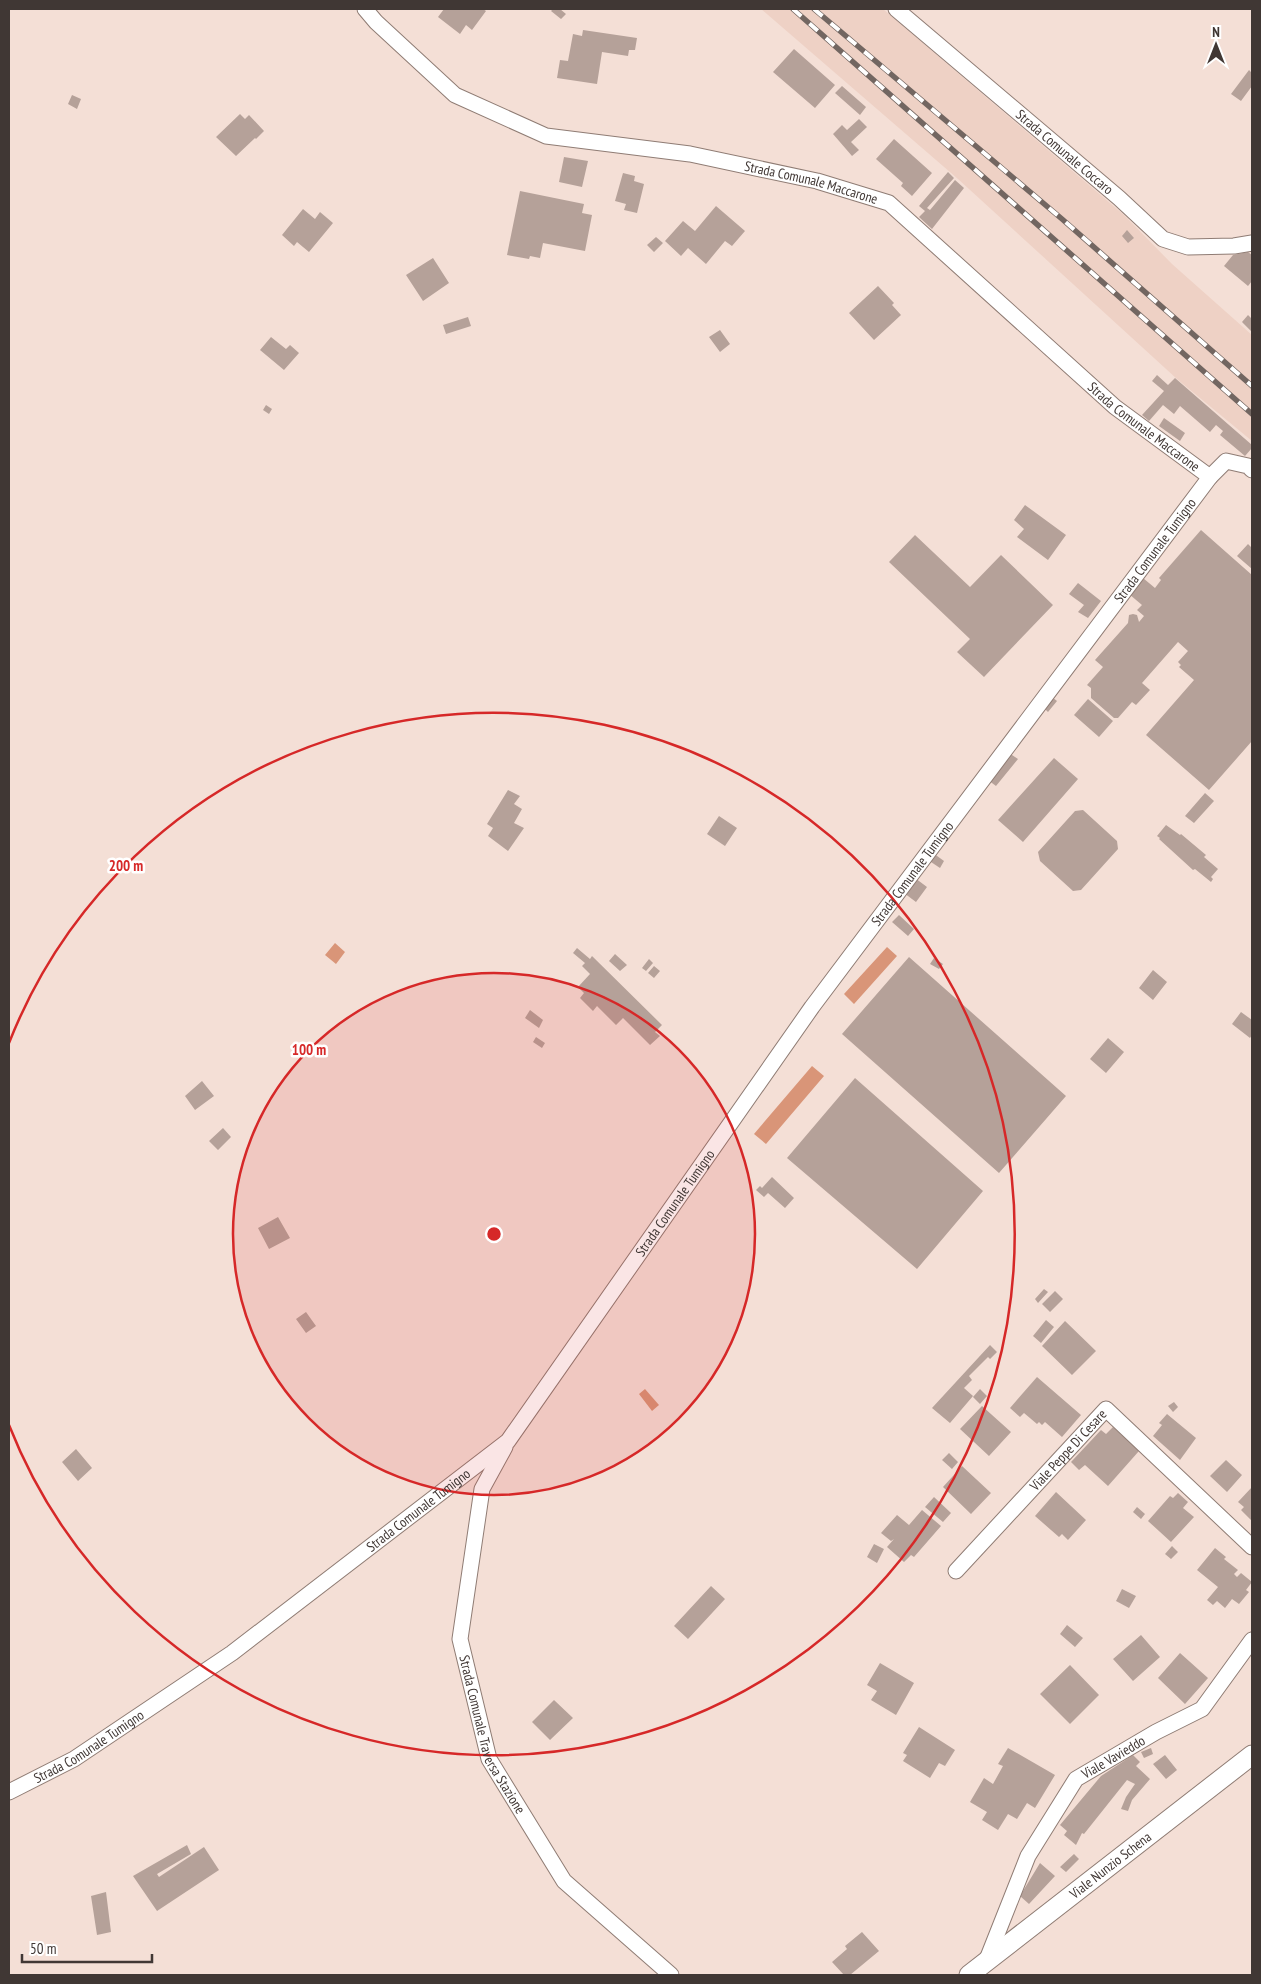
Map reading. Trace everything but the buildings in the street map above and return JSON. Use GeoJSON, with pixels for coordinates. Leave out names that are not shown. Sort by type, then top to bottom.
{"type":"FeatureCollection","features":[{"type":"Feature","properties":{"kind":"street","name":"Strada Comunale Maccarone"},"geometry":{"type":"LineString","coordinates":[[365,9],[376,22],[455,95],[546,136],[690,154],[817,181],[889,203],[1115,406],[1210,477],[1226,461],[1248,466],[1252,470]]}},
{"type":"Feature","properties":{"kind":"street","name":"Strada Comunale Coccaro"},"geometry":{"type":"LineString","coordinates":[[896,9],[1119,198],[1163,239],[1188,247],[1234,246],[1252,242]]}},
{"type":"Feature","properties":{"kind":"street","name":"Strada Comunale Tumigno"},"geometry":{"type":"LineString","coordinates":[[9,1792],[74,1759],[232,1653],[508,1441],[812,1007],[1210,477]]}},
{"type":"Feature","properties":{"kind":"street","name":"Viale Peppe Di Cesare"},"geometry":{"type":"LineString","coordinates":[[956,1571],[1106,1410],[1252,1547]]}},
{"type":"Feature","properties":{"kind":"street","name":"Strada Comunale Traversa Stazione"},"geometry":{"type":"LineString","coordinates":[[508,1441],[482,1488],[460,1639],[489,1759],[564,1881],[671,1975]]}},
{"type":"Feature","properties":{"kind":"street","name":"Viale Vavieddo"},"geometry":{"type":"LineString","coordinates":[[986,1962],[1028,1856],[1076,1779],[1156,1732],[1202,1709],[1252,1640]]}},
{"type":"Feature","properties":{"kind":"street","name":"Viale Nunzio Schena"},"geometry":{"type":"LineString","coordinates":[[969,1975],[1252,1755]]}},
{"type":"Feature","properties":{"kind":"shaded area"},"geometry":{"type":"Polygon","coordinates":[[[761,9],[883,9],[1124,215],[1172,264],[1252,335],[1252,441],[1177,379],[958,179],[761,9]]]}},
{"type":"Feature","properties":{"kind":"shaded area"},"geometry":{"type":"Polygon","coordinates":[[[335,943],[345,952],[336,964],[325,955],[335,943]]]}},
{"type":"Feature","properties":{"kind":"shaded area"},"geometry":{"type":"Polygon","coordinates":[[[887,947],[897,956],[854,1004],[844,994],[887,947]]]}},
{"type":"Feature","properties":{"kind":"shaded area"},"geometry":{"type":"Polygon","coordinates":[[[812,1066],[824,1076],[766,1144],[754,1134],[812,1066]]]}},
{"type":"Feature","properties":{"kind":"shaded area"},"geometry":{"type":"Polygon","coordinates":[[[645,1389],[659,1405],[652,1411],[639,1394],[645,1389]]]}},
{"type":"Feature","properties":{"kind":"railway"},"geometry":{"type":"LineString","coordinates":[[793,9],[1252,414]]}},
{"type":"Feature","properties":{"kind":"railway"},"geometry":{"type":"LineString","coordinates":[[814,9],[1062,219],[1252,386]]}}]}
